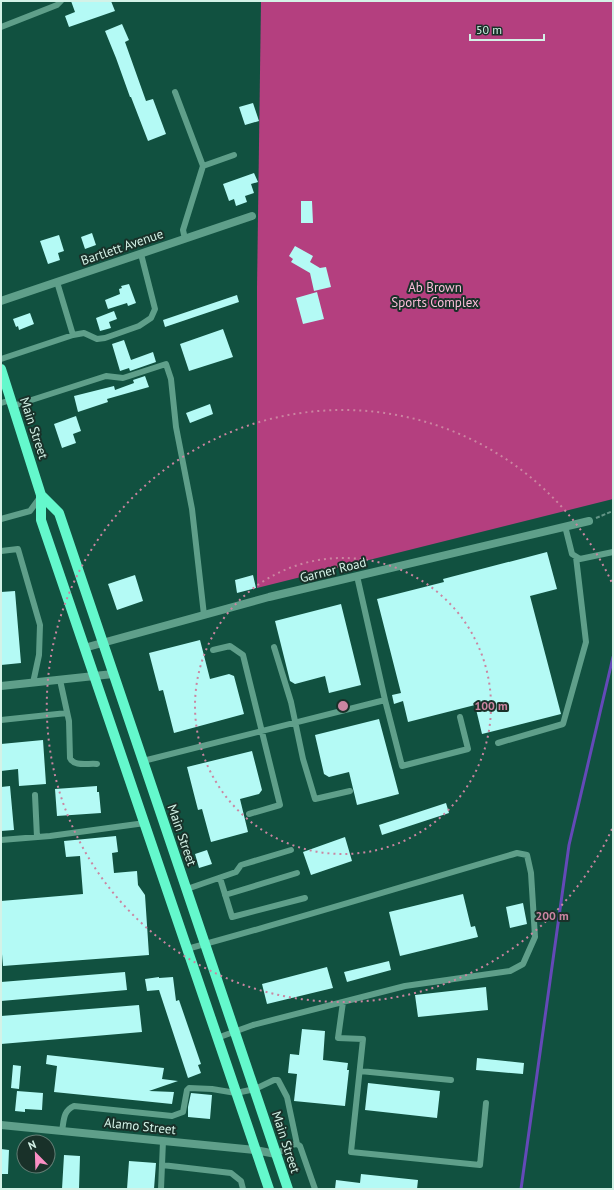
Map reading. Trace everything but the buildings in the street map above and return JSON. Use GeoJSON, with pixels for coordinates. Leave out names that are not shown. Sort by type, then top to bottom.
{"type":"FeatureCollection","features":[{"type":"Feature","properties":{"kind":"main road","name":"Main Street"},"geometry":{"type":"LineString","coordinates":[[1,369],[42,495],[41,520],[269,1189]]}},
{"type":"Feature","properties":{"kind":"main road","name":"Main Street"},"geometry":{"type":"LineString","coordinates":[[42,495],[59,513],[288,1189]]}},
{"type":"Feature","properties":{"kind":"street","name":"Bartlett Avenue"},"geometry":{"type":"LineString","coordinates":[[1,301],[252,216]]}},
{"type":"Feature","properties":{"kind":"street","name":"Garner Road"},"geometry":{"type":"LineString","coordinates":[[84,648],[269,597],[589,521]]}},
{"type":"Feature","properties":{"kind":"street"},"geometry":{"type":"LineString","coordinates":[[1,686],[113,674]]}},
{"type":"Feature","properties":{"kind":"street","name":"Alamo Street"},"geometry":{"type":"LineString","coordinates":[[1,1125],[255,1150],[276,1154]]}},
{"type":"Feature","properties":{"kind":"lane"},"geometry":{"type":"LineString","coordinates":[[1,27],[57,5],[61,1]]}},
{"type":"Feature","properties":{"kind":"lane"},"geometry":{"type":"LineString","coordinates":[[175,92],[203,166],[183,230],[185,239]]}},
{"type":"Feature","properties":{"kind":"lane"},"geometry":{"type":"LineString","coordinates":[[203,166],[234,155]]}},
{"type":"Feature","properties":{"kind":"lane"},"geometry":{"type":"LineString","coordinates":[[1,359],[73,335],[84,334],[97,339],[105,338],[139,326],[151,318],[155,309],[141,254]]}},
{"type":"Feature","properties":{"kind":"lane"},"geometry":{"type":"LineString","coordinates":[[57,282],[73,335]]}},
{"type":"Feature","properties":{"kind":"lane"},"geometry":{"type":"LineString","coordinates":[[1,403],[12,403],[106,376],[123,378],[166,364],[170,379],[176,427],[192,509],[204,615]]}},
{"type":"Feature","properties":{"kind":"lane"},"geometry":{"type":"LineString","coordinates":[[1,518],[30,511],[42,495]]}},
{"type":"Feature","properties":{"kind":"lane"},"geometry":{"type":"LineString","coordinates":[[565,526],[572,554],[576,557],[580,559],[613,552]]}},
{"type":"Feature","properties":{"kind":"lane"},"geometry":{"type":"LineString","coordinates":[[1,551],[18,549],[40,625],[39,655],[33,683]]}},
{"type":"Feature","properties":{"kind":"lane"},"geometry":{"type":"LineString","coordinates":[[498,743],[563,724],[586,642],[576,557]]}},
{"type":"Feature","properties":{"kind":"lane"},"geometry":{"type":"LineString","coordinates":[[357,576],[385,700],[402,766],[468,749],[460,717]]}},
{"type":"Feature","properties":{"kind":"lane"},"geometry":{"type":"LineString","coordinates":[[213,650],[230,646],[243,656],[280,805],[249,814]]}},
{"type":"Feature","properties":{"kind":"lane"},"geometry":{"type":"LineString","coordinates":[[274,647],[291,702],[294,723],[315,799],[350,791]]}},
{"type":"Feature","properties":{"kind":"lane"},"geometry":{"type":"LineString","coordinates":[[60,680],[69,721],[71,761],[74,763],[97,764]]}},
{"type":"Feature","properties":{"kind":"lane"},"geometry":{"type":"LineString","coordinates":[[143,761],[385,700]]}},
{"type":"Feature","properties":{"kind":"lane"},"geometry":{"type":"LineString","coordinates":[[1,720],[67,713]]}},
{"type":"Feature","properties":{"kind":"lane"},"geometry":{"type":"LineString","coordinates":[[35,795],[36,837]]}},
{"type":"Feature","properties":{"kind":"lane"},"geometry":{"type":"LineString","coordinates":[[1,840],[145,823]]}},
{"type":"Feature","properties":{"kind":"lane"},"geometry":{"type":"LineString","coordinates":[[186,889],[236,872],[241,865],[290,850]]}},
{"type":"Feature","properties":{"kind":"lane"},"geometry":{"type":"LineString","coordinates":[[187,949],[312,915],[354,900],[517,853],[527,855],[531,873],[535,938],[523,964],[510,971],[405,986],[253,1025],[218,1038]]}},
{"type":"Feature","properties":{"kind":"lane"},"geometry":{"type":"LineString","coordinates":[[225,895],[297,874]]}},
{"type":"Feature","properties":{"kind":"lane"},"geometry":{"type":"LineString","coordinates":[[220,878],[232,917],[305,898]]}},
{"type":"Feature","properties":{"kind":"lane"},"geometry":{"type":"LineString","coordinates":[[343,1002],[338,1038],[363,1039],[351,1152],[480,1165],[486,1103]]}},
{"type":"Feature","properties":{"kind":"lane"},"geometry":{"type":"LineString","coordinates":[[360,1071],[451,1080]]}},
{"type":"Feature","properties":{"kind":"lane"},"geometry":{"type":"LineString","coordinates":[[62,1131],[65,1112],[74,1106],[172,1116],[183,1112],[187,1090],[189,1088],[212,1089],[236,1093],[255,1089],[274,1080],[278,1080],[287,1097],[297,1144],[300,1146],[315,1189]]}},
{"type":"Feature","properties":{"kind":"lane"},"geometry":{"type":"LineString","coordinates":[[161,1189],[163,1141]]}},
{"type":"Feature","properties":{"kind":"lane"},"geometry":{"type":"LineString","coordinates":[[276,1154],[291,1145],[297,1144]]}},
{"type":"Feature","properties":{"kind":"lane"},"geometry":{"type":"LineString","coordinates":[[162,1165],[231,1173],[241,1181],[243,1189]]}},
{"type":"Feature","properties":{"kind":"path"},"geometry":{"type":"LineString","coordinates":[[589,521],[613,511]]}},
{"type":"Feature","properties":{"kind":"green space","name":"Ab Brown Sports Complex"},"geometry":{"type":"Polygon","coordinates":[[[261,1],[613,1],[613,499],[257,588],[257,288],[261,1]]]}},
{"type":"Feature","properties":{"kind":"waterway"},"geometry":{"type":"LineString","coordinates":[[521,1189],[569,845],[613,657]]}}]}
